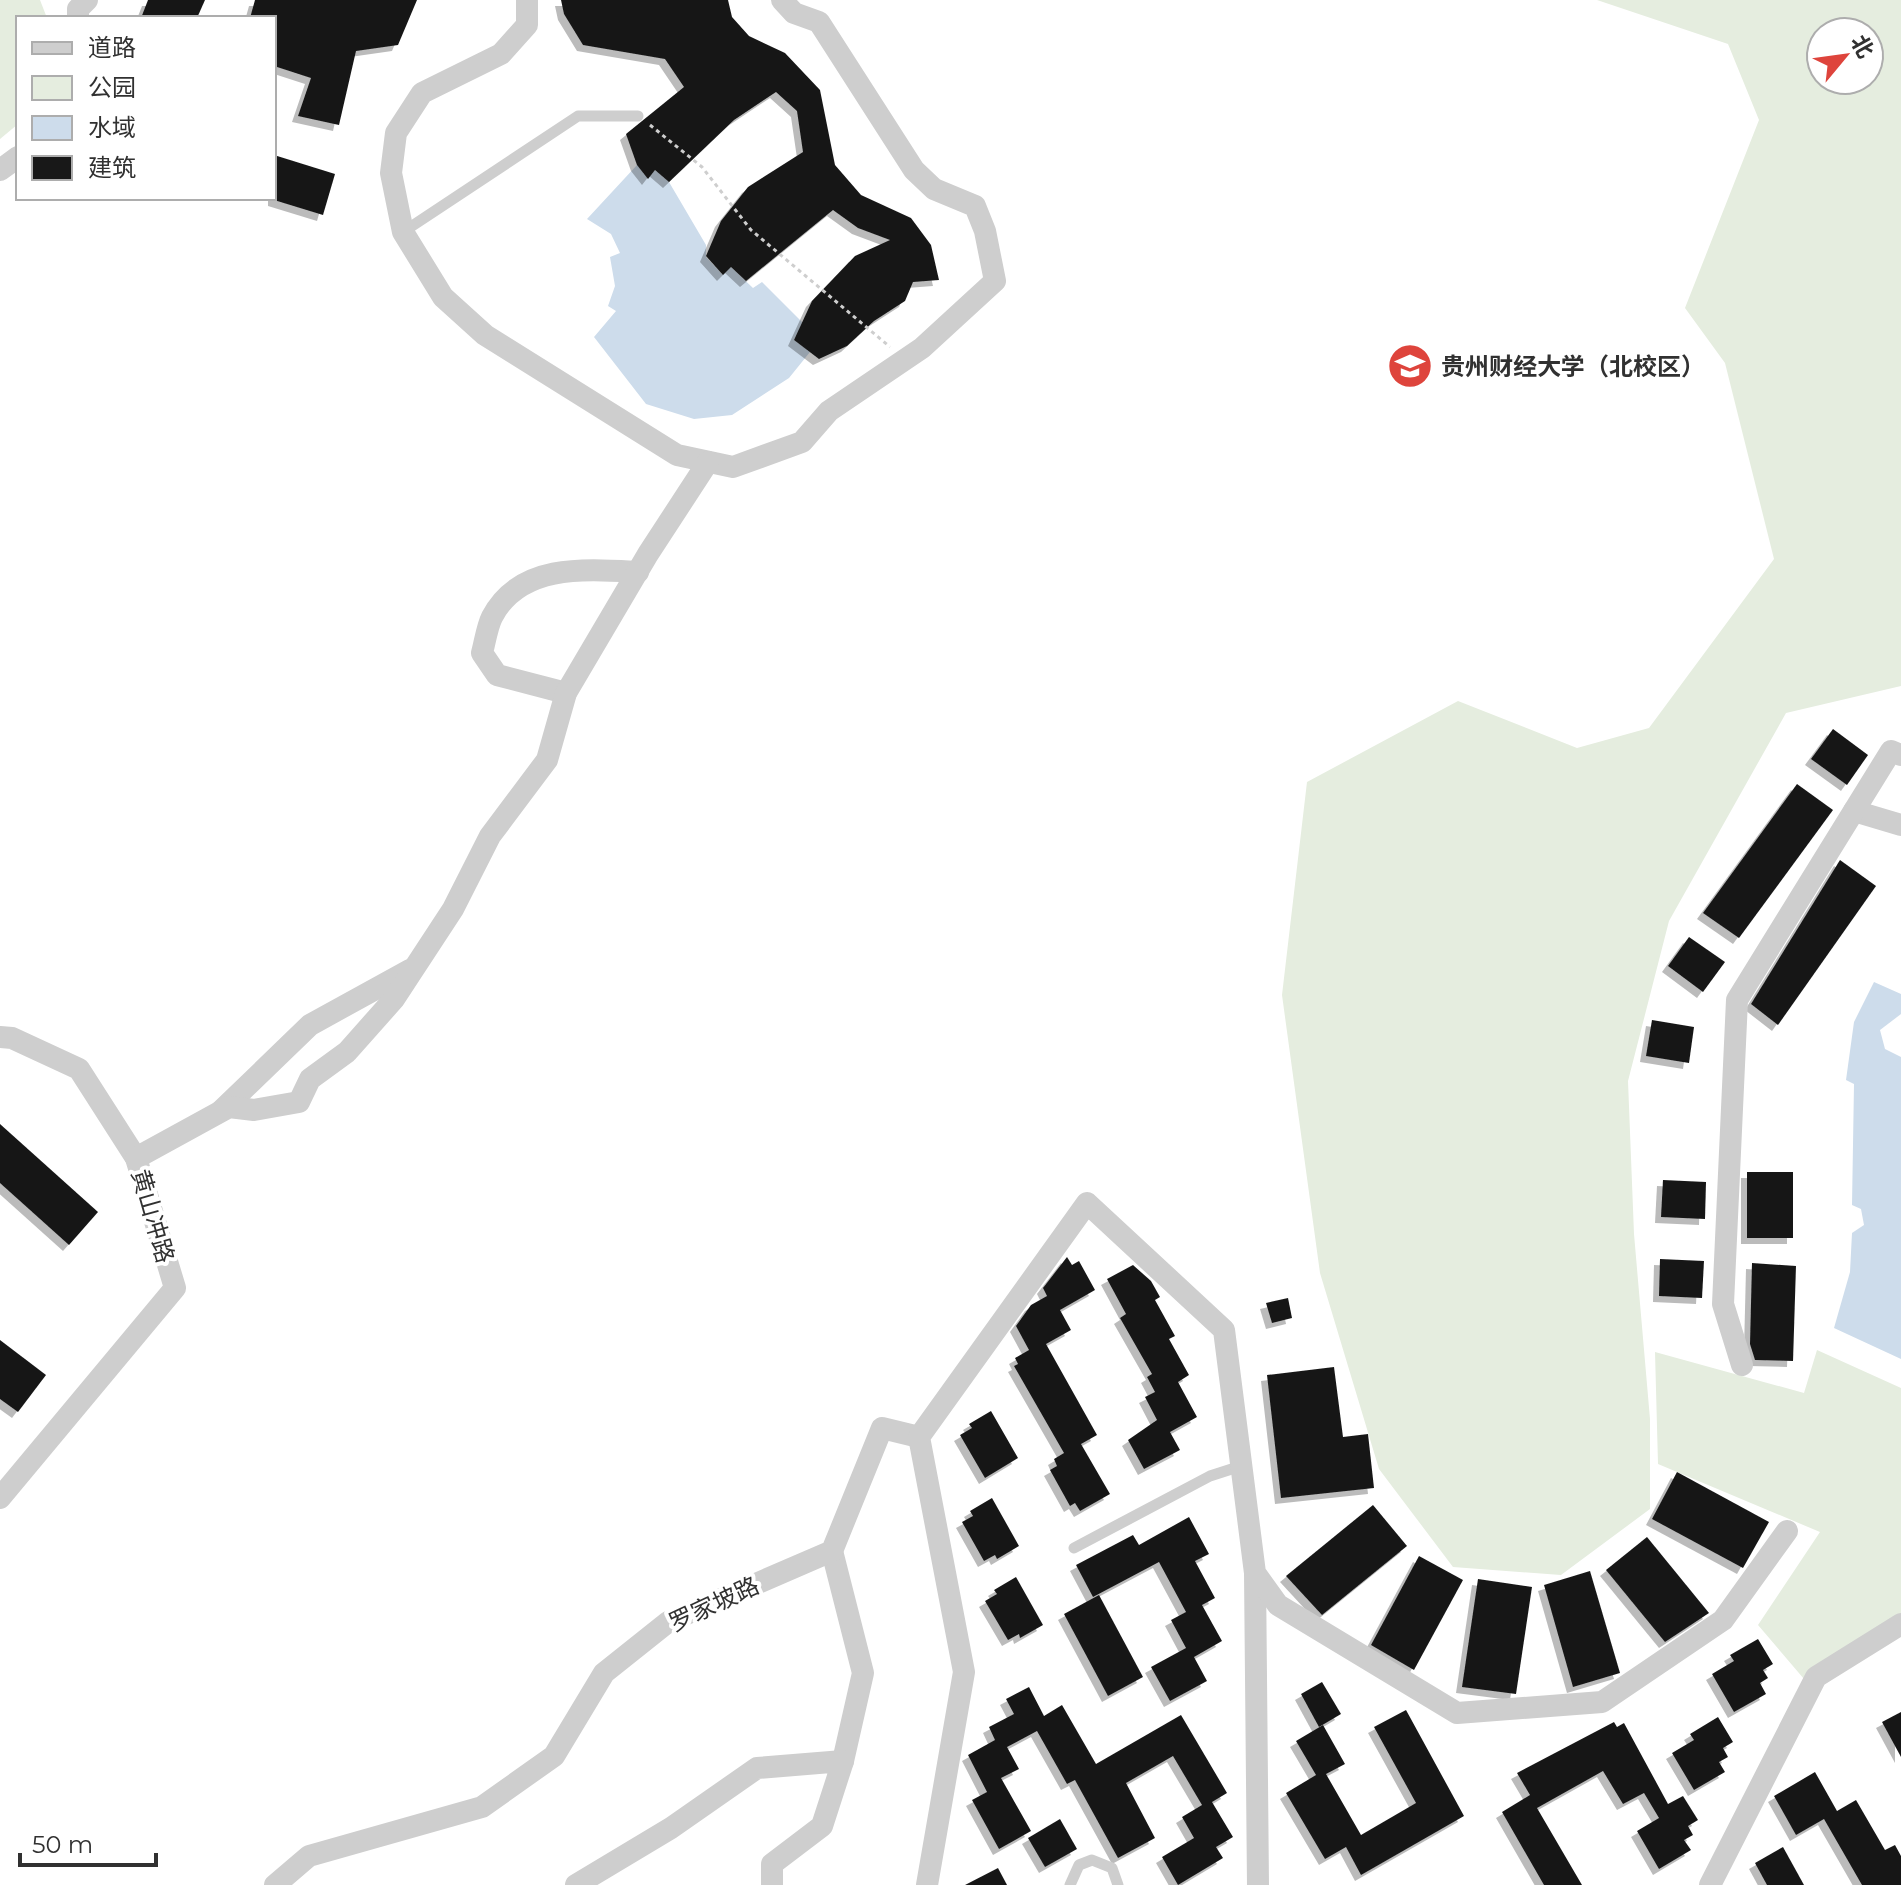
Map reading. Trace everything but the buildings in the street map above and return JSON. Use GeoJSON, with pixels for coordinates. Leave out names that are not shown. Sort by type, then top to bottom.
{"type":"FeatureCollection","features":[{"type":"Feature","properties":{"kind":"street"},"geometry":{"type":"LineString","coordinates":[[527,0],[527,25],[501,54],[422,93],[396,133],[391,173],[403,232],[443,297],[485,335],[677,455],[733,467],[802,442],[829,411],[903,362],[995,281],[985,231],[975,206],[934,189],[914,170],[819,22],[794,13],[782,0]]}},
{"type":"Feature","properties":{"kind":"street"},"geometry":{"type":"LineString","coordinates":[[229,1107],[254,1110],[299,1102],[310,1079],[347,1052],[394,999],[453,909],[490,836],[547,760],[566,693],[708,462]]}},
{"type":"Feature","properties":{"kind":"street"},"geometry":{"type":"LineString","coordinates":[[566,693],[497,675],[482,653],[492,617],[513,589],[538,578],[581,568],[638,572]]}},
{"type":"Feature","properties":{"kind":"street"},"geometry":{"type":"LineString","coordinates":[[1742,1365],[1723,1304],[1737,1000],[1891,751],[1901,755]]}},
{"type":"Feature","properties":{"kind":"street"},"geometry":{"type":"LineString","coordinates":[[1854,811],[1901,825]]}},
{"type":"Feature","properties":{"kind":"street"},"geometry":{"type":"LineString","coordinates":[[136,1158],[229,1107],[310,1025],[413,968]]}},
{"type":"Feature","properties":{"kind":"street","name":"黄山冲路"},"geometry":{"type":"LineString","coordinates":[[0,1037],[12,1038],[79,1069],[136,1158],[175,1288],[0,1498]]}},
{"type":"Feature","properties":{"kind":"street"},"geometry":{"type":"LineString","coordinates":[[927,1885],[964,1672],[919,1437],[1087,1203],[1224,1330],[1255,1573],[1258,1885]]}},
{"type":"Feature","properties":{"kind":"street"},"geometry":{"type":"LineString","coordinates":[[772,1885],[772,1864],[822,1826],[843,1761],[863,1673],[832,1551],[882,1428],[919,1437]]}},
{"type":"Feature","properties":{"kind":"street"},"geometry":{"type":"LineString","coordinates":[[1255,1573],[1278,1605],[1457,1713],[1602,1702],[1723,1620],[1787,1531]]}},
{"type":"Feature","properties":{"kind":"street","name":"罗家坡路"},"geometry":{"type":"LineString","coordinates":[[275,1885],[309,1856],[482,1807],[554,1756],[604,1673],[668,1622],[832,1551]]}},
{"type":"Feature","properties":{"kind":"street"},"geometry":{"type":"LineString","coordinates":[[1710,1885],[1816,1677],[1901,1624]]}},
{"type":"Feature","properties":{"kind":"street"},"geometry":{"type":"LineString","coordinates":[[576,1885],[671,1828],[757,1768],[843,1761]]}},
{"type":"Feature","properties":{"kind":"lane"},"geometry":{"type":"LineString","coordinates":[[403,232],[578,116],[638,116]]}},
{"type":"Feature","properties":{"kind":"lane"},"geometry":{"type":"LineString","coordinates":[[1074,1548],[1210,1476],[1241,1466]]}},
{"type":"Feature","properties":{"kind":"lane"},"geometry":{"type":"LineString","coordinates":[[1070,1885],[1079,1865],[1092,1860],[1112,1868],[1118,1885]]}},
{"type":"Feature","properties":{"kind":"path"},"geometry":{"type":"LineString","coordinates":[[638,116],[702,167],[751,230],[878,333],[903,362]]}},
{"type":"Feature","properties":{"kind":"green space"},"geometry":{"type":"Polygon","coordinates":[[[0,0],[40,0],[46,16],[16,16],[16,126],[0,139],[0,0]]]}},
{"type":"Feature","properties":{"kind":"green space"},"geometry":{"type":"Polygon","coordinates":[[[1597,0],[1901,0],[1901,686],[1786,713],[1669,921],[1628,1081],[1634,1234],[1650,1419],[1650,1509],[1561,1575],[1453,1567],[1379,1469],[1320,1273],[1282,995],[1307,782],[1458,701],[1577,748],[1649,728],[1774,559],[1725,363],[1685,308],[1759,120],[1728,44],[1597,0]]]}},
{"type":"Feature","properties":{"kind":"green space"},"geometry":{"type":"Polygon","coordinates":[[[1817,1350],[1901,1388],[1901,1619],[1804,1679],[1758,1625],[1820,1532],[1658,1464],[1655,1352],[1804,1393],[1817,1350]]]}},
{"type":"Feature","properties":{"kind":"water"},"geometry":{"type":"Polygon","coordinates":[[[637,165],[648,178],[655,170],[669,182],[706,245],[706,257],[722,274],[731,267],[753,288],[762,282],[803,323],[794,340],[810,352],[789,378],[732,415],[694,419],[646,404],[594,337],[616,311],[608,306],[615,286],[610,257],[620,253],[611,234],[587,219],[637,165]]]}},
{"type":"Feature","properties":{"kind":"water"},"geometry":{"type":"Polygon","coordinates":[[[1874,982],[1901,994],[1901,1014],[1880,1030],[1885,1049],[1901,1057],[1901,1359],[1834,1328],[1850,1272],[1852,1233],[1864,1225],[1861,1209],[1852,1205],[1854,1084],[1846,1080],[1854,1022],[1874,982]]]}},
{"type":"Feature","properties":{"kind":"place","name":"贵州财经大学（北校区）"},"geometry":{"type":"Point","coordinates":[1410,366]}}]}
